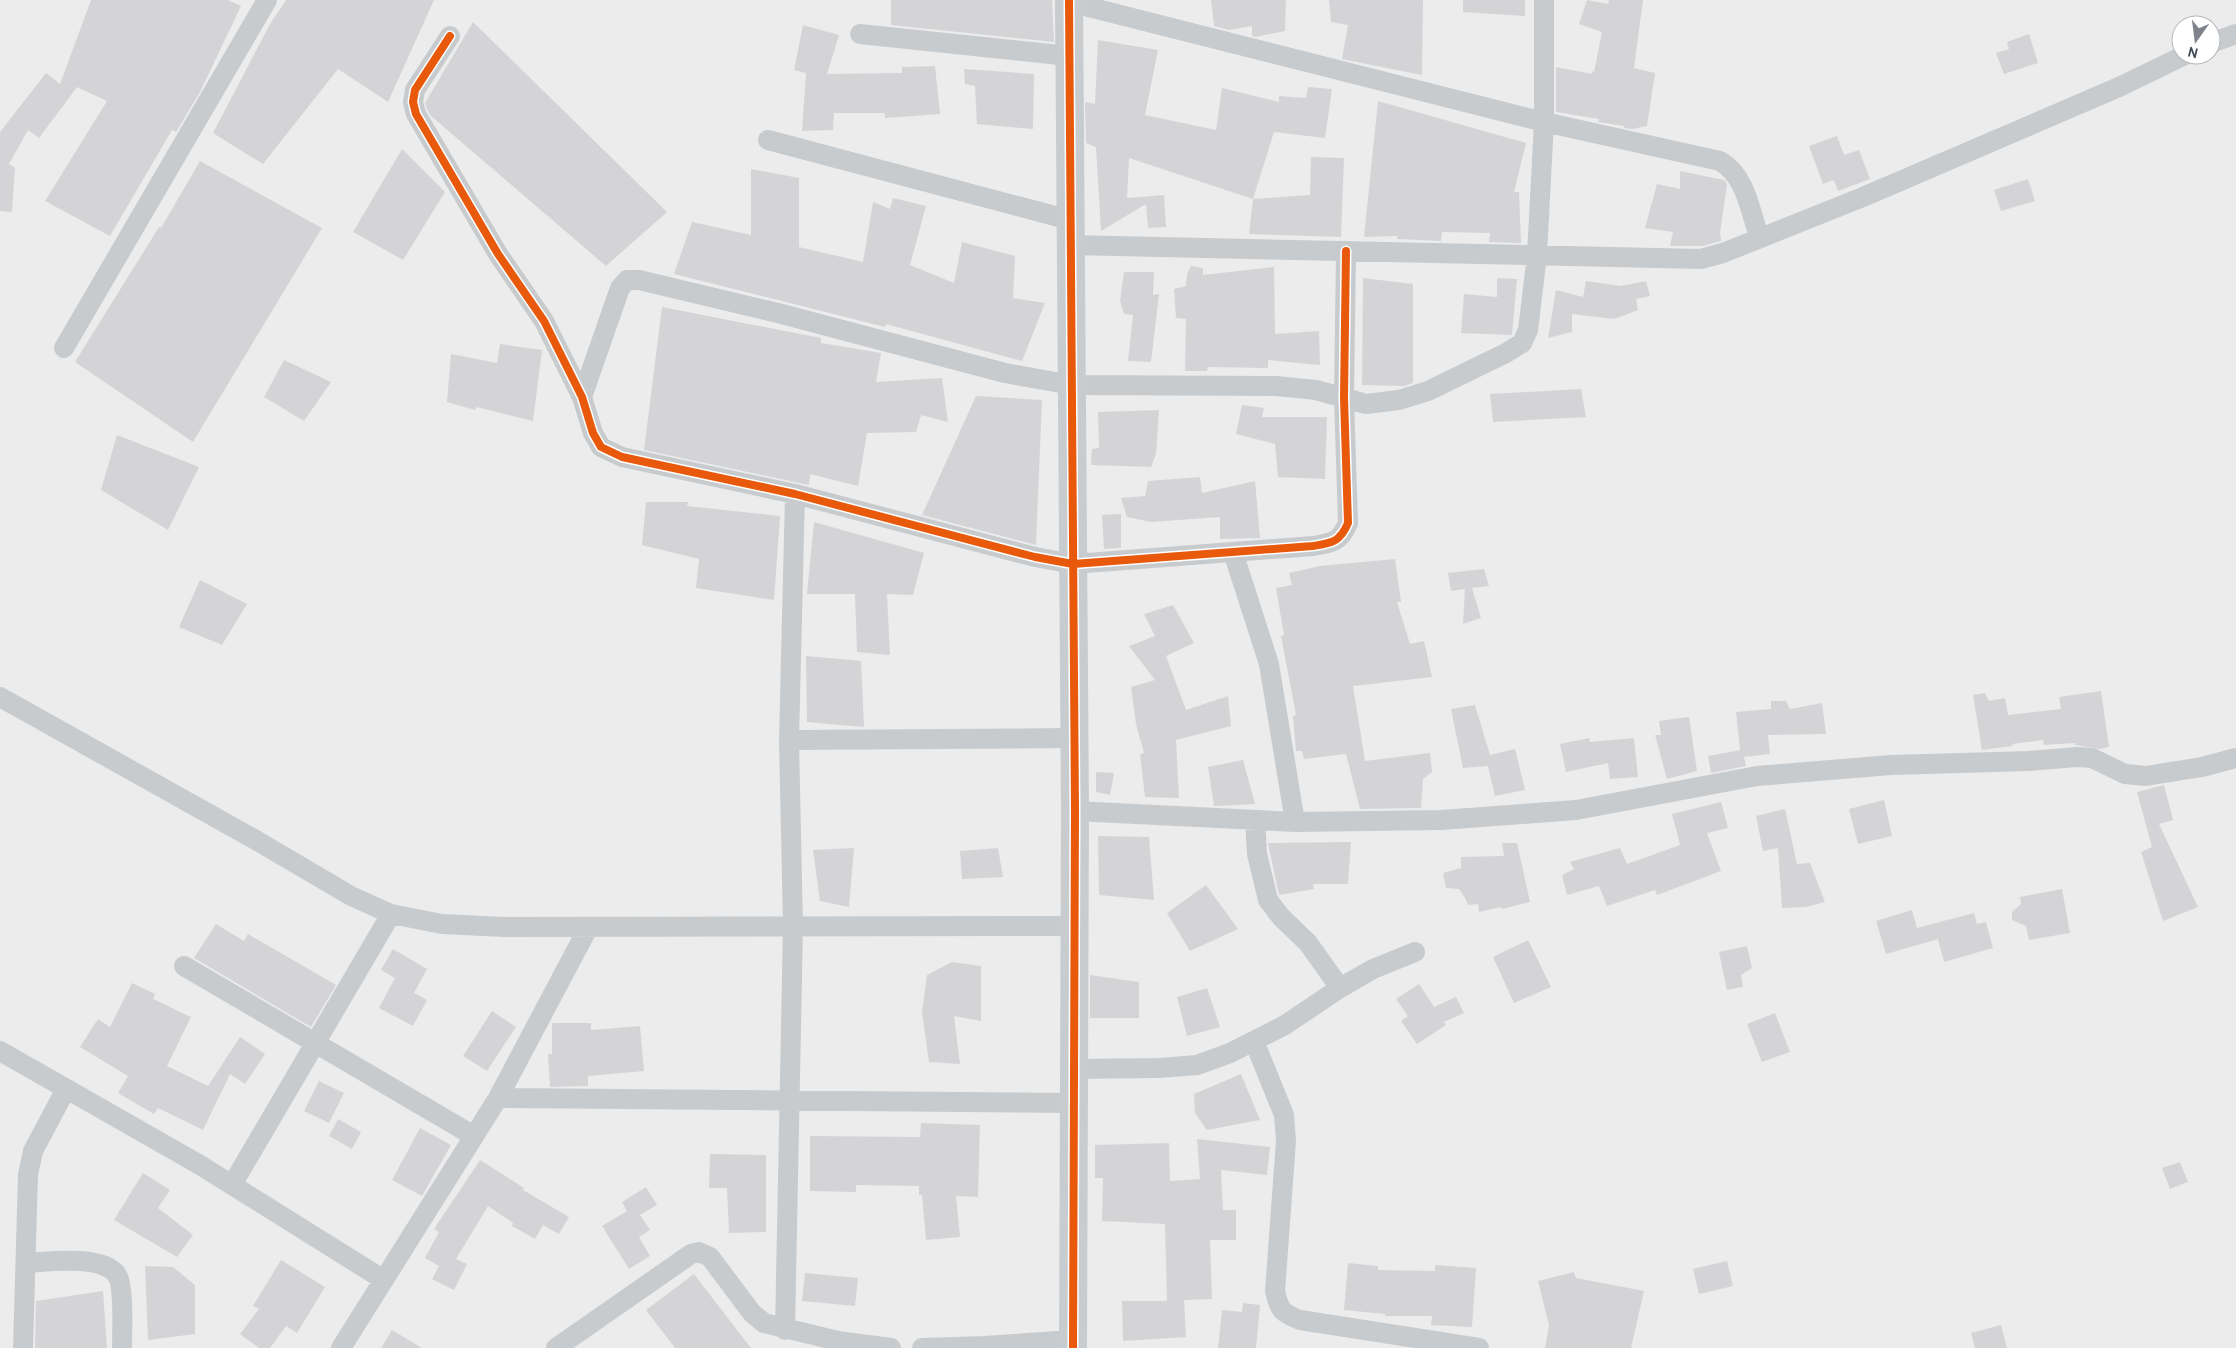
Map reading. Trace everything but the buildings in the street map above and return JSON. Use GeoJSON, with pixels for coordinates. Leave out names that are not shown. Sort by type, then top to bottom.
{"type":"FeatureCollection","features":[{"type":"Feature","properties":{"kind":"street"},"geometry":{"type":"LineString","coordinates":[[64,348],[267,0]]}},
{"type":"Feature","properties":{"kind":"street"},"geometry":{"type":"LineString","coordinates":[[582,397],[620,288],[627,280],[639,280],[778,313],[1005,374],[1072,385],[1276,386],[1316,390],[1366,404],[1399,400],[1428,391],[1506,353],[1522,343],[1528,330],[1537,255],[1544,122],[1544,0]]}},
{"type":"Feature","properties":{"kind":"street"},"geometry":{"type":"LineString","coordinates":[[922,1348],[1073,1344],[1075,811],[1068,1],[1544,122],[1720,161],[1732,168],[1740,181],[1759,237]]}},
{"type":"Feature","properties":{"kind":"street"},"geometry":{"type":"LineString","coordinates":[[860,34],[1069,56]]}},
{"type":"Feature","properties":{"kind":"street"},"geometry":{"type":"LineString","coordinates":[[2221,39],[2236,34]]}},
{"type":"Feature","properties":{"kind":"street"},"geometry":{"type":"LineString","coordinates":[[450,36],[415,90],[413,102],[416,114],[498,254],[544,321],[582,397],[593,433],[601,447],[622,457],[795,494],[1035,557],[1073,564],[1313,546],[1332,542],[1343,534],[1348,523],[1344,398],[1346,251]]}},
{"type":"Feature","properties":{"kind":"street"},"geometry":{"type":"LineString","coordinates":[[768,140],[1071,233],[1346,251],[1701,259],[1723,253],[1872,193],[2119,87],[2171,62]]}},
{"type":"Feature","properties":{"kind":"street"},"geometry":{"type":"LineString","coordinates":[[784,1330],[793,926],[789,740],[795,494]]}},
{"type":"Feature","properties":{"kind":"street"},"geometry":{"type":"LineString","coordinates":[[1233,552],[1269,664],[1296,822]]}},
{"type":"Feature","properties":{"kind":"street"},"geometry":{"type":"LineString","coordinates":[[0,697],[254,839],[351,896],[391,914],[442,924],[588,928],[1074,926]]}},
{"type":"Feature","properties":{"kind":"street"},"geometry":{"type":"LineString","coordinates":[[789,740],[1074,738]]}},
{"type":"Feature","properties":{"kind":"street"},"geometry":{"type":"LineString","coordinates":[[1075,811],[1296,822],[1441,820],[1576,810],[1757,776],[1892,765],[2029,761],[2077,757],[2092,758],[2125,774],[2146,776],[2202,767],[2236,758]]}},
{"type":"Feature","properties":{"kind":"street"},"geometry":{"type":"LineString","coordinates":[[1255,820],[1257,854],[1268,900],[1281,917],[1308,943],[1340,988]]}},
{"type":"Feature","properties":{"kind":"street"},"geometry":{"type":"LineString","coordinates":[[232,1185],[391,914]]}},
{"type":"Feature","properties":{"kind":"street"},"geometry":{"type":"LineString","coordinates":[[341,1348],[498,1098],[588,928]]}},
{"type":"Feature","properties":{"kind":"street"},"geometry":{"type":"LineString","coordinates":[[1074,1069],[1159,1068],[1197,1065],[1230,1053],[1285,1025],[1340,988],[1373,970],[1415,952]]}},
{"type":"Feature","properties":{"kind":"street"},"geometry":{"type":"LineString","coordinates":[[184,966],[474,1136]]}},
{"type":"Feature","properties":{"kind":"street"},"geometry":{"type":"LineString","coordinates":[[1254,1041],[1284,1115],[1286,1141],[1275,1291],[1282,1310],[1285,1314],[1300,1320],[1479,1348]]}},
{"type":"Feature","properties":{"kind":"street"},"geometry":{"type":"LineString","coordinates":[[0,1051],[232,1185],[384,1280]]}},
{"type":"Feature","properties":{"kind":"street"},"geometry":{"type":"LineString","coordinates":[[23,1348],[28,1175],[33,1151],[66,1089]]}},
{"type":"Feature","properties":{"kind":"street"},"geometry":{"type":"LineString","coordinates":[[498,1098],[1074,1103]]}},
{"type":"Feature","properties":{"kind":"street"},"geometry":{"type":"LineString","coordinates":[[556,1348],[691,1254],[700,1252],[710,1257],[752,1313],[764,1323],[784,1330],[838,1341],[891,1348]]}},
{"type":"Feature","properties":{"kind":"street"},"geometry":{"type":"LineString","coordinates":[[26,1263],[90,1261],[110,1267],[120,1281],[122,1348]]}},
{"type":"Feature","properties":{"kind":"cycle path"},"geometry":{"type":"LineString","coordinates":[[1069,0],[1075,811],[1073,1348]]}},
{"type":"Feature","properties":{"kind":"cycle path"},"geometry":{"type":"LineString","coordinates":[[450,36],[415,90],[413,102],[416,114],[498,254],[544,321],[582,397],[593,433],[601,447],[622,457],[795,494],[1035,557],[1073,564],[1313,546],[1338,538],[1348,523],[1344,398],[1346,251]]}}]}
